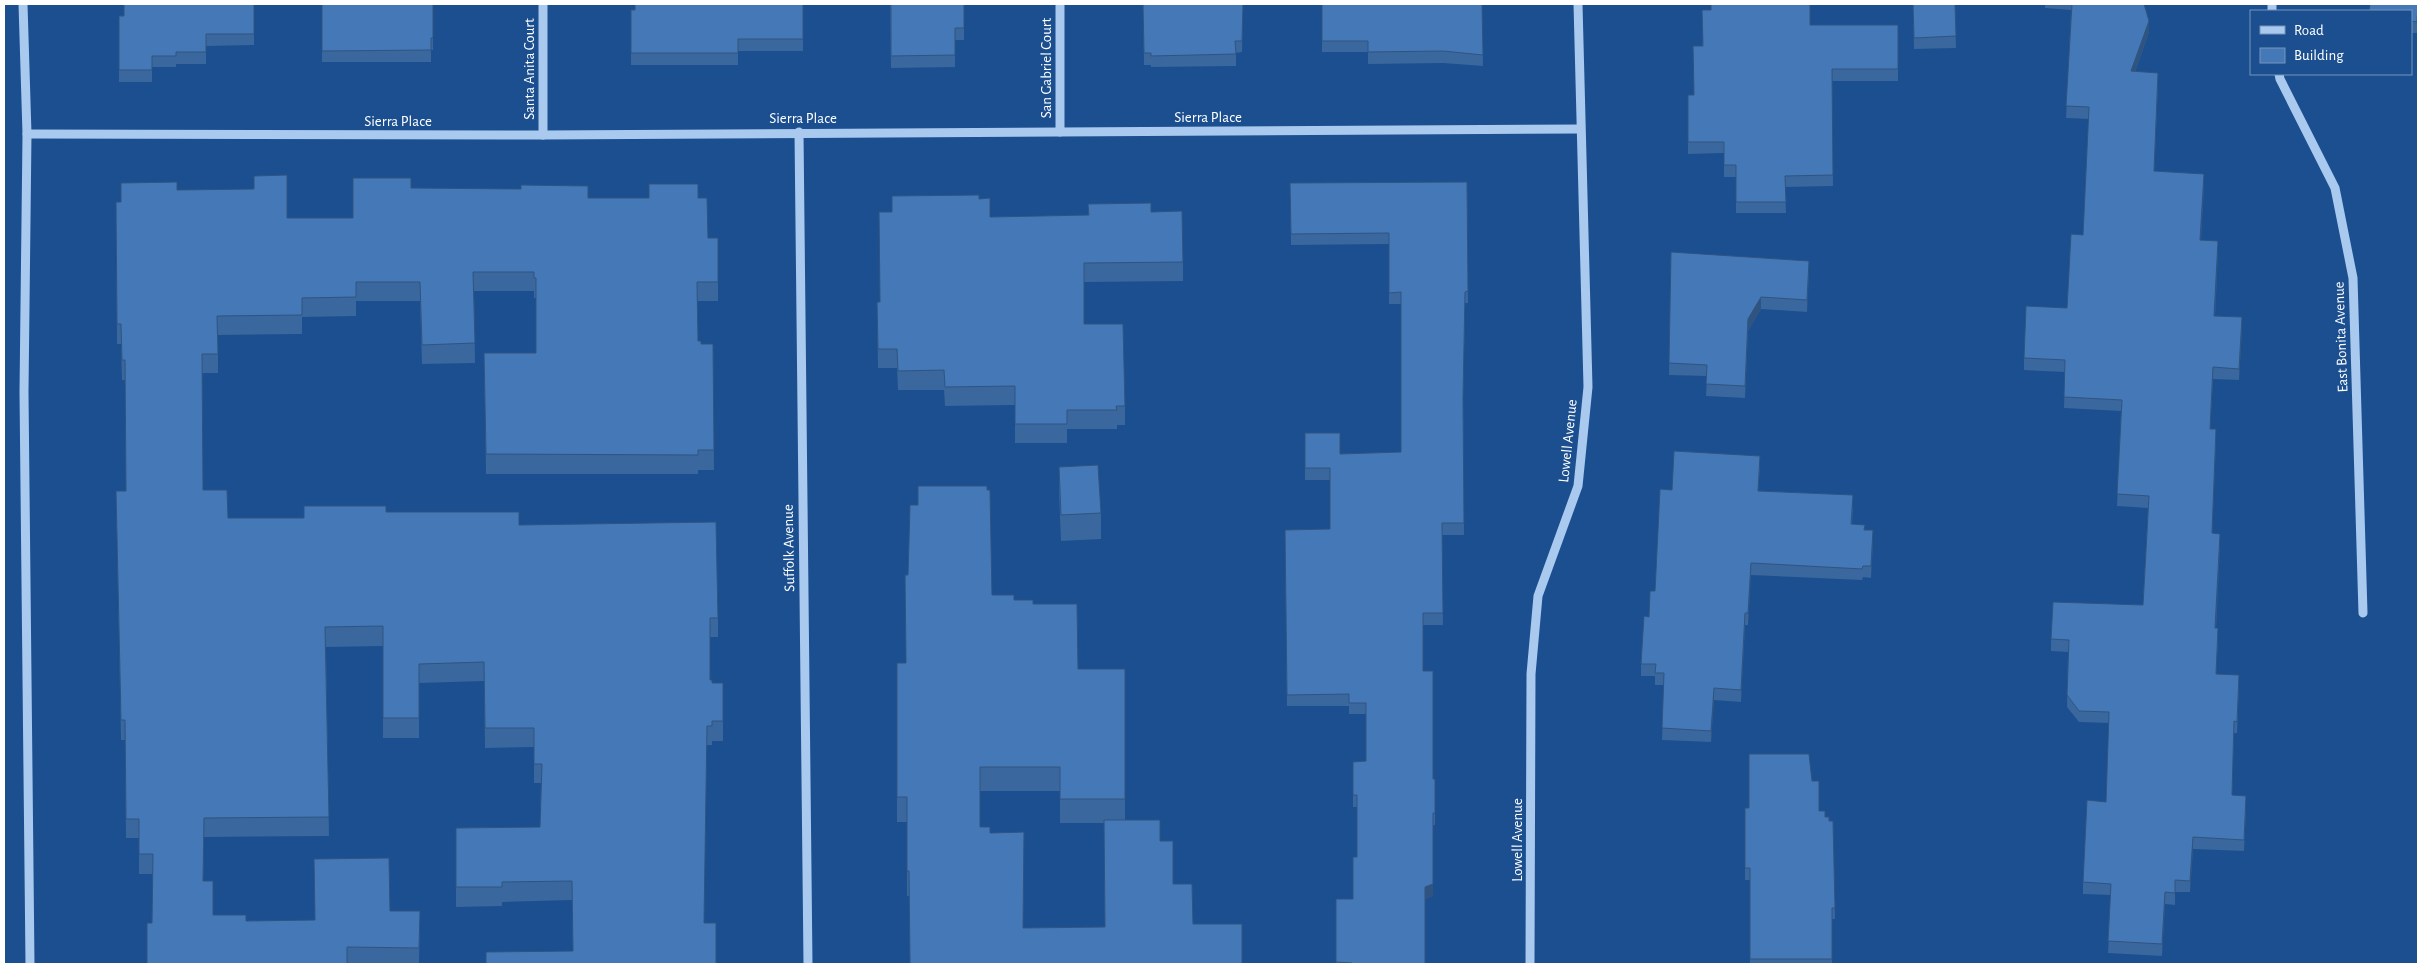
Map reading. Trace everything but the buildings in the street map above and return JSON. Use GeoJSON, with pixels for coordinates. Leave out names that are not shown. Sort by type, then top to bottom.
{"type":"FeatureCollection","features":[{"type":"Feature","properties":{"kind":"street"},"geometry":{"type":"LineString","coordinates":[[23,4],[27,134],[24,392],[30,964]]}},
{"type":"Feature","properties":{"kind":"street","name":"Santa Anita Court"},"geometry":{"type":"LineString","coordinates":[[543,4],[543,135]]}},
{"type":"Feature","properties":{"kind":"street","name":"San Gabriel Court"},"geometry":{"type":"LineString","coordinates":[[1060,4],[1060,132]]}},
{"type":"Feature","properties":{"kind":"street","name":"Lowell Avenue"},"geometry":{"type":"LineString","coordinates":[[1530,964],[1530,674],[1538,596],[1578,486],[1588,386],[1578,4]]}},
{"type":"Feature","properties":{"kind":"street","name":"East Bonita Avenue"},"geometry":{"type":"LineString","coordinates":[[2279,75],[2335,188],[2353,278],[2363,613]]}},
{"type":"Feature","properties":{"kind":"street","name":"Sierra Place"},"geometry":{"type":"LineString","coordinates":[[27,134],[543,135],[799,132],[1580,129]]}},
{"type":"Feature","properties":{"kind":"street","name":"Suffolk Avenue"},"geometry":{"type":"LineString","coordinates":[[799,132],[808,964]]}}]}
